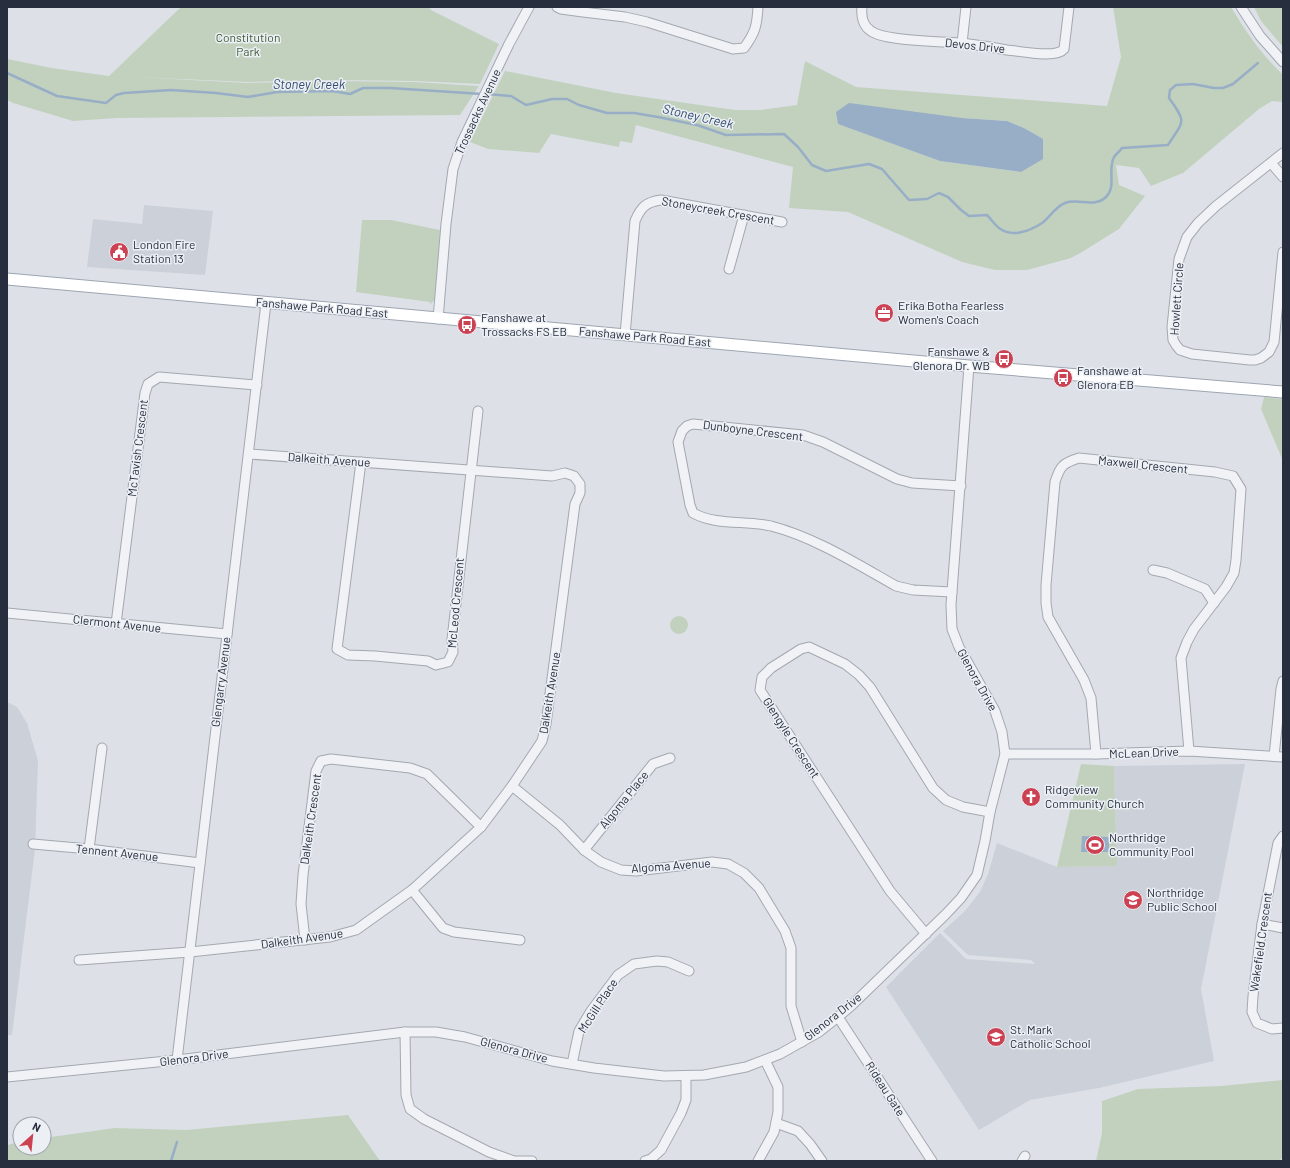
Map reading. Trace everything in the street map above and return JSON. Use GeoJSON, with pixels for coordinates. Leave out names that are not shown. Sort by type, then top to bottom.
{"type":"FeatureCollection","features":[{"type":"Feature","properties":{"kind":"main road","name":"Fanshawe Park Road East"},"geometry":{"type":"LineString","coordinates":[[7,279],[969,366],[1283,392]]}},
{"type":"Feature","properties":{"kind":"street"},"geometry":{"type":"LineString","coordinates":[[557,7],[561,9],[625,17],[646,22],[733,49],[744,48],[751,38],[757,24],[758,7]]}},
{"type":"Feature","properties":{"kind":"street","name":"Devos Drive"},"geometry":{"type":"LineString","coordinates":[[862,7],[861,14],[864,24],[871,32],[879,35],[962,43],[1034,53],[1058,53],[1064,49],[1069,7]]}},
{"type":"Feature","properties":{"kind":"street"},"geometry":{"type":"LineString","coordinates":[[962,43],[966,7]]}},
{"type":"Feature","properties":{"kind":"street"},"geometry":{"type":"LineString","coordinates":[[1242,7],[1260,36],[1283,62]]}},
{"type":"Feature","properties":{"kind":"street","name":"Trossacks Avenue"},"geometry":{"type":"LineString","coordinates":[[438,318],[452,175],[462,142],[527,8]]}},
{"type":"Feature","properties":{"kind":"street","name":"Howlett Circle"},"geometry":{"type":"LineString","coordinates":[[1283,153],[1205,216],[1185,241],[1179,259],[1172,327],[1173,340],[1176,345],[1186,353],[1192,354],[1250,360],[1260,358],[1265,355],[1272,347],[1274,342],[1283,252]]}},
{"type":"Feature","properties":{"kind":"street"},"geometry":{"type":"LineString","coordinates":[[1271,162],[1283,177]]}},
{"type":"Feature","properties":{"kind":"street","name":"Stoneycreek Crescent"},"geometry":{"type":"LineString","coordinates":[[625,335],[635,221],[639,211],[650,202],[661,200],[782,222]]}},
{"type":"Feature","properties":{"kind":"street"},"geometry":{"type":"LineString","coordinates":[[729,269],[744,215]]}},
{"type":"Feature","properties":{"kind":"street","name":"Glengarry Avenue"},"geometry":{"type":"LineString","coordinates":[[177,1060],[266,303]]}},
{"type":"Feature","properties":{"kind":"street","name":"Glenora Drive"},"geometry":{"type":"LineString","coordinates":[[7,1078],[177,1060],[405,1032],[436,1032],[465,1037],[552,1061],[572,1064],[664,1076],[704,1076],[746,1067],[765,1060],[780,1054],[819,1032],[852,1005],[926,934],[961,898],[977,875],[990,812],[1005,754],[1002,732],[995,711],[959,647],[952,629],[951,605],[969,366]]}},
{"type":"Feature","properties":{"kind":"street","name":"McTavish Crescent"},"geometry":{"type":"LineString","coordinates":[[116,624],[145,393],[148,384],[159,376],[257,385]]}},
{"type":"Feature","properties":{"kind":"street","name":"McLeod Crescent"},"geometry":{"type":"LineString","coordinates":[[361,462],[337,649],[348,655],[428,661],[436,665],[448,662],[453,652],[452,639],[478,411]]}},
{"type":"Feature","properties":{"kind":"street","name":"Dunboyne Crescent"},"geometry":{"type":"LineString","coordinates":[[952,592],[913,590],[896,586],[802,536],[769,526],[702,519],[693,513],[690,505],[678,442],[682,431],[688,426],[694,424],[803,435],[823,442],[897,479],[912,483],[961,486]]}},
{"type":"Feature","properties":{"kind":"street","name":"Dalkeith Avenue"},"geometry":{"type":"LineString","coordinates":[[79,960],[190,952],[305,940],[330,937],[356,930],[412,890],[481,827],[512,786],[542,741],[546,724],[575,504],[580,493],[580,484],[574,476],[566,473],[552,476],[249,454]]}},
{"type":"Feature","properties":{"kind":"street","name":"Maxwell Crescent"},"geometry":{"type":"LineString","coordinates":[[1096,754],[1091,698],[1084,680],[1048,616],[1046,603],[1054,482],[1059,470],[1068,461],[1079,458],[1215,472],[1233,476],[1241,489],[1234,573],[1226,587],[1186,642],[1181,658],[1189,751]]}},
{"type":"Feature","properties":{"kind":"street"},"geometry":{"type":"LineString","coordinates":[[1153,570],[1167,573],[1205,589],[1214,603]]}},
{"type":"Feature","properties":{"kind":"street","name":"Clermont Avenue"},"geometry":{"type":"LineString","coordinates":[[7,613],[227,634]]}},
{"type":"Feature","properties":{"kind":"street","name":"Glengyle Crescent"},"geometry":{"type":"LineString","coordinates":[[926,934],[890,891],[760,690],[762,676],[771,668],[801,649],[809,647],[845,664],[859,675],[870,687],[934,788],[946,800],[963,807],[990,812]]}},
{"type":"Feature","properties":{"kind":"street"},"geometry":{"type":"LineString","coordinates":[[1278,757],[1281,689],[1283,681]]}},
{"type":"Feature","properties":{"kind":"street"},"geometry":{"type":"LineString","coordinates":[[89,849],[102,748]]}},
{"type":"Feature","properties":{"kind":"street","name":"McLean Drive"},"geometry":{"type":"LineString","coordinates":[[1005,754],[1096,754],[1189,751],[1278,757]]}},
{"type":"Feature","properties":{"kind":"street","name":"Algoma Place"},"geometry":{"type":"LineString","coordinates":[[584,850],[653,764],[670,758]]}},
{"type":"Feature","properties":{"kind":"street","name":"Dalkeith Crescent"},"geometry":{"type":"LineString","coordinates":[[305,940],[301,904],[303,875],[316,771],[321,761],[332,759],[395,766],[410,768],[427,774],[481,827]]}},
{"type":"Feature","properties":{"kind":"street","name":"Algoma Avenue"},"geometry":{"type":"LineString","coordinates":[[512,786],[560,825],[584,850],[601,862],[621,870],[636,871],[712,862],[728,864],[744,873],[759,888],[785,931],[791,948],[791,1006],[802,1042]]}},
{"type":"Feature","properties":{"kind":"street","name":"Wakefield Crescent"},"geometry":{"type":"LineString","coordinates":[[1283,836],[1278,843],[1262,924],[1252,1012],[1257,1023],[1272,1029],[1283,1028]]}},
{"type":"Feature","properties":{"kind":"street","name":"Tennent Avenue"},"geometry":{"type":"LineString","coordinates":[[33,844],[89,849],[200,863]]}},
{"type":"Feature","properties":{"kind":"street"},"geometry":{"type":"LineString","coordinates":[[412,890],[443,928],[454,932],[520,940]]}},
{"type":"Feature","properties":{"kind":"street"},"geometry":{"type":"LineString","coordinates":[[1262,924],[1283,928]]}},
{"type":"Feature","properties":{"kind":"street","name":"McGill Place"},"geometry":{"type":"LineString","coordinates":[[572,1064],[579,1031],[618,975],[634,964],[657,962],[668,962],[689,971]]}},
{"type":"Feature","properties":{"kind":"street","name":"Rideau Gate"},"geometry":{"type":"LineString","coordinates":[[838,1017],[932,1161]]}},
{"type":"Feature","properties":{"kind":"street"},"geometry":{"type":"LineString","coordinates":[[405,1032],[406,1095],[410,1110],[424,1119],[489,1152],[514,1161],[532,1161]]}},
{"type":"Feature","properties":{"kind":"street"},"geometry":{"type":"LineString","coordinates":[[758,1161],[774,1132],[778,1112],[778,1087],[765,1060]]}},
{"type":"Feature","properties":{"kind":"street"},"geometry":{"type":"LineString","coordinates":[[645,1161],[651,1159],[661,1150],[681,1113],[686,1100],[686,1076]]}},
{"type":"Feature","properties":{"kind":"street"},"geometry":{"type":"LineString","coordinates":[[776,1123],[798,1131],[810,1144],[822,1161]]}},
{"type":"Feature","properties":{"kind":"shaded area"},"geometry":{"type":"Polygon","coordinates":[[[144,205],[213,211],[205,275],[87,267],[93,219],[142,224],[144,205]]]}},
{"type":"Feature","properties":{"kind":"shaded area"},"geometry":{"type":"Polygon","coordinates":[[[7,702],[17,707],[27,723],[38,761],[35,849],[12,1035],[7,1035],[7,702]]]}},
{"type":"Feature","properties":{"kind":"shaded area"},"geometry":{"type":"Polygon","coordinates":[[[1245,764],[1201,989],[1214,1061],[1099,1088],[1030,1100],[979,1130],[886,987],[940,933],[966,959],[1035,964],[1031,960],[968,955],[943,931],[965,911],[980,892],[988,874],[997,843],[1057,867],[1117,866],[1114,766],[1245,764]]]}},
{"type":"Feature","properties":{"kind":"green space","name":"Constitution Park"},"geometry":{"type":"Polygon","coordinates":[[[181,7],[429,7],[431,10],[499,44],[480,84],[415,81],[336,80],[248,82],[134,77],[248,83],[335,81],[415,82],[479,86],[460,115],[117,118],[73,121],[7,100],[7,59],[52,68],[109,76],[181,7]]]}},
{"type":"Feature","properties":{"kind":"green space"},"geometry":{"type":"Polygon","coordinates":[[[1113,7],[1231,7],[1255,43],[1283,75],[1283,102],[1272,101],[1259,109],[1183,173],[1151,186],[1139,168],[1116,165],[1119,185],[1145,196],[1119,229],[1071,258],[1027,270],[995,270],[962,262],[848,212],[789,208],[793,167],[636,125],[632,143],[620,141],[619,147],[551,134],[539,153],[488,149],[470,142],[505,71],[616,93],[735,110],[761,110],[797,105],[805,61],[856,87],[1107,106],[1121,57],[1113,7]],[[962,118],[839,124],[940,161],[1021,172],[1042,139],[1024,128],[1007,121],[962,118]]]}},
{"type":"Feature","properties":{"kind":"green space"},"geometry":{"type":"Polygon","coordinates":[[[1254,7],[1283,7],[1283,47],[1261,21],[1254,7]]]}},
{"type":"Feature","properties":{"kind":"green space"},"geometry":{"type":"Polygon","coordinates":[[[362,220],[391,220],[440,230],[435,300],[430,304],[430,302],[356,292],[362,220]]]}},
{"type":"Feature","properties":{"kind":"green space"},"geometry":{"type":"Polygon","coordinates":[[[1264,397],[1283,399],[1283,461],[1261,409],[1264,397]]]}},
{"type":"Feature","properties":{"kind":"green space"},"geometry":{"type":"Polygon","coordinates":[[[679,616],[683,617],[687,621],[687,629],[683,633],[679,634],[675,633],[671,629],[670,625],[671,621],[675,617],[679,616]]]}},
{"type":"Feature","properties":{"kind":"green space"},"geometry":{"type":"Polygon","coordinates":[[[1081,764],[1114,766],[1117,866],[1057,867],[1081,764]]]}},
{"type":"Feature","properties":{"kind":"green space"},"geometry":{"type":"Polygon","coordinates":[[[1283,1080],[1283,1155],[1280,1161],[1096,1161],[1102,1133],[1102,1101],[1138,1089],[1221,1086],[1283,1080]]]}},
{"type":"Feature","properties":{"kind":"green space"},"geometry":{"type":"Polygon","coordinates":[[[348,1115],[380,1161],[7,1161],[7,1145],[12,1144],[12,1156],[52,1156],[52,1137],[115,1128],[186,1130],[348,1115]]]}},
{"type":"Feature","properties":{"kind":"water"},"geometry":{"type":"Polygon","coordinates":[[[849,103],[962,118],[1007,121],[1024,128],[1043,139],[1043,159],[1021,172],[940,161],[838,124],[836,112],[849,103]]]}},
{"type":"Feature","properties":{"kind":"water","name":"Northridge Community Pool"},"geometry":{"type":"Polygon","coordinates":[[[1082,836],[1109,837],[1109,852],[1081,852],[1082,836]]]}},
{"type":"Feature","properties":{"kind":"waterway","name":"Stoney Creek"},"geometry":{"type":"LineString","coordinates":[[487,94],[511,96],[526,105],[552,99],[567,99],[579,105],[607,113],[634,113],[658,117],[697,125],[726,135],[784,134],[798,147],[812,165],[826,171],[869,164],[882,169],[909,200],[927,199],[939,193],[948,197],[969,216],[987,215],[999,228],[1010,233],[1015,233],[1027,231],[1037,226],[1045,221],[1058,207],[1065,203],[1097,202],[1106,197],[1112,183],[1112,162],[1114,157],[1122,148],[1168,145],[1181,122],[1179,112],[1169,98],[1170,90],[1176,85],[1193,84],[1223,88],[1233,84],[1258,63]]}},
{"type":"Feature","properties":{"kind":"waterway","name":"Stoney Creek"},"geometry":{"type":"LineString","coordinates":[[7,73],[57,96],[106,103],[116,95],[124,93],[171,90],[248,97],[277,92],[332,91],[350,94],[363,88],[390,88],[482,94]]}},
{"type":"Feature","properties":{"kind":"waterway"},"geometry":{"type":"LineString","coordinates":[[171,1161],[177,1142]]}},
{"type":"Feature","properties":{"kind":"place","name":"London Fire Station 13"},"geometry":{"type":"Point","coordinates":[119,252]}},
{"type":"Feature","properties":{"kind":"place","name":"Erika Botha Fearless Women's Coach"},"geometry":{"type":"Point","coordinates":[884,313]}},
{"type":"Feature","properties":{"kind":"place","name":"Fanshawe at Trossacks FS EB"},"geometry":{"type":"Point","coordinates":[467,325]}},
{"type":"Feature","properties":{"kind":"place","name":"Fanshawe & Glenora Dr. WB"},"geometry":{"type":"Point","coordinates":[1004,359]}},
{"type":"Feature","properties":{"kind":"place","name":"Fanshawe at Glenora EB"},"geometry":{"type":"Point","coordinates":[1063,378]}},
{"type":"Feature","properties":{"kind":"place","name":"Ridgeview Community Church"},"geometry":{"type":"Point","coordinates":[1031,797]}},
{"type":"Feature","properties":{"kind":"place","name":"Northridge Community Pool"},"geometry":{"type":"Point","coordinates":[1095,845]}},
{"type":"Feature","properties":{"kind":"place","name":"Northridge Public School"},"geometry":{"type":"Point","coordinates":[1133,900]}},
{"type":"Feature","properties":{"kind":"place","name":"St. Mark Catholic School"},"geometry":{"type":"Point","coordinates":[996,1037]}}]}
